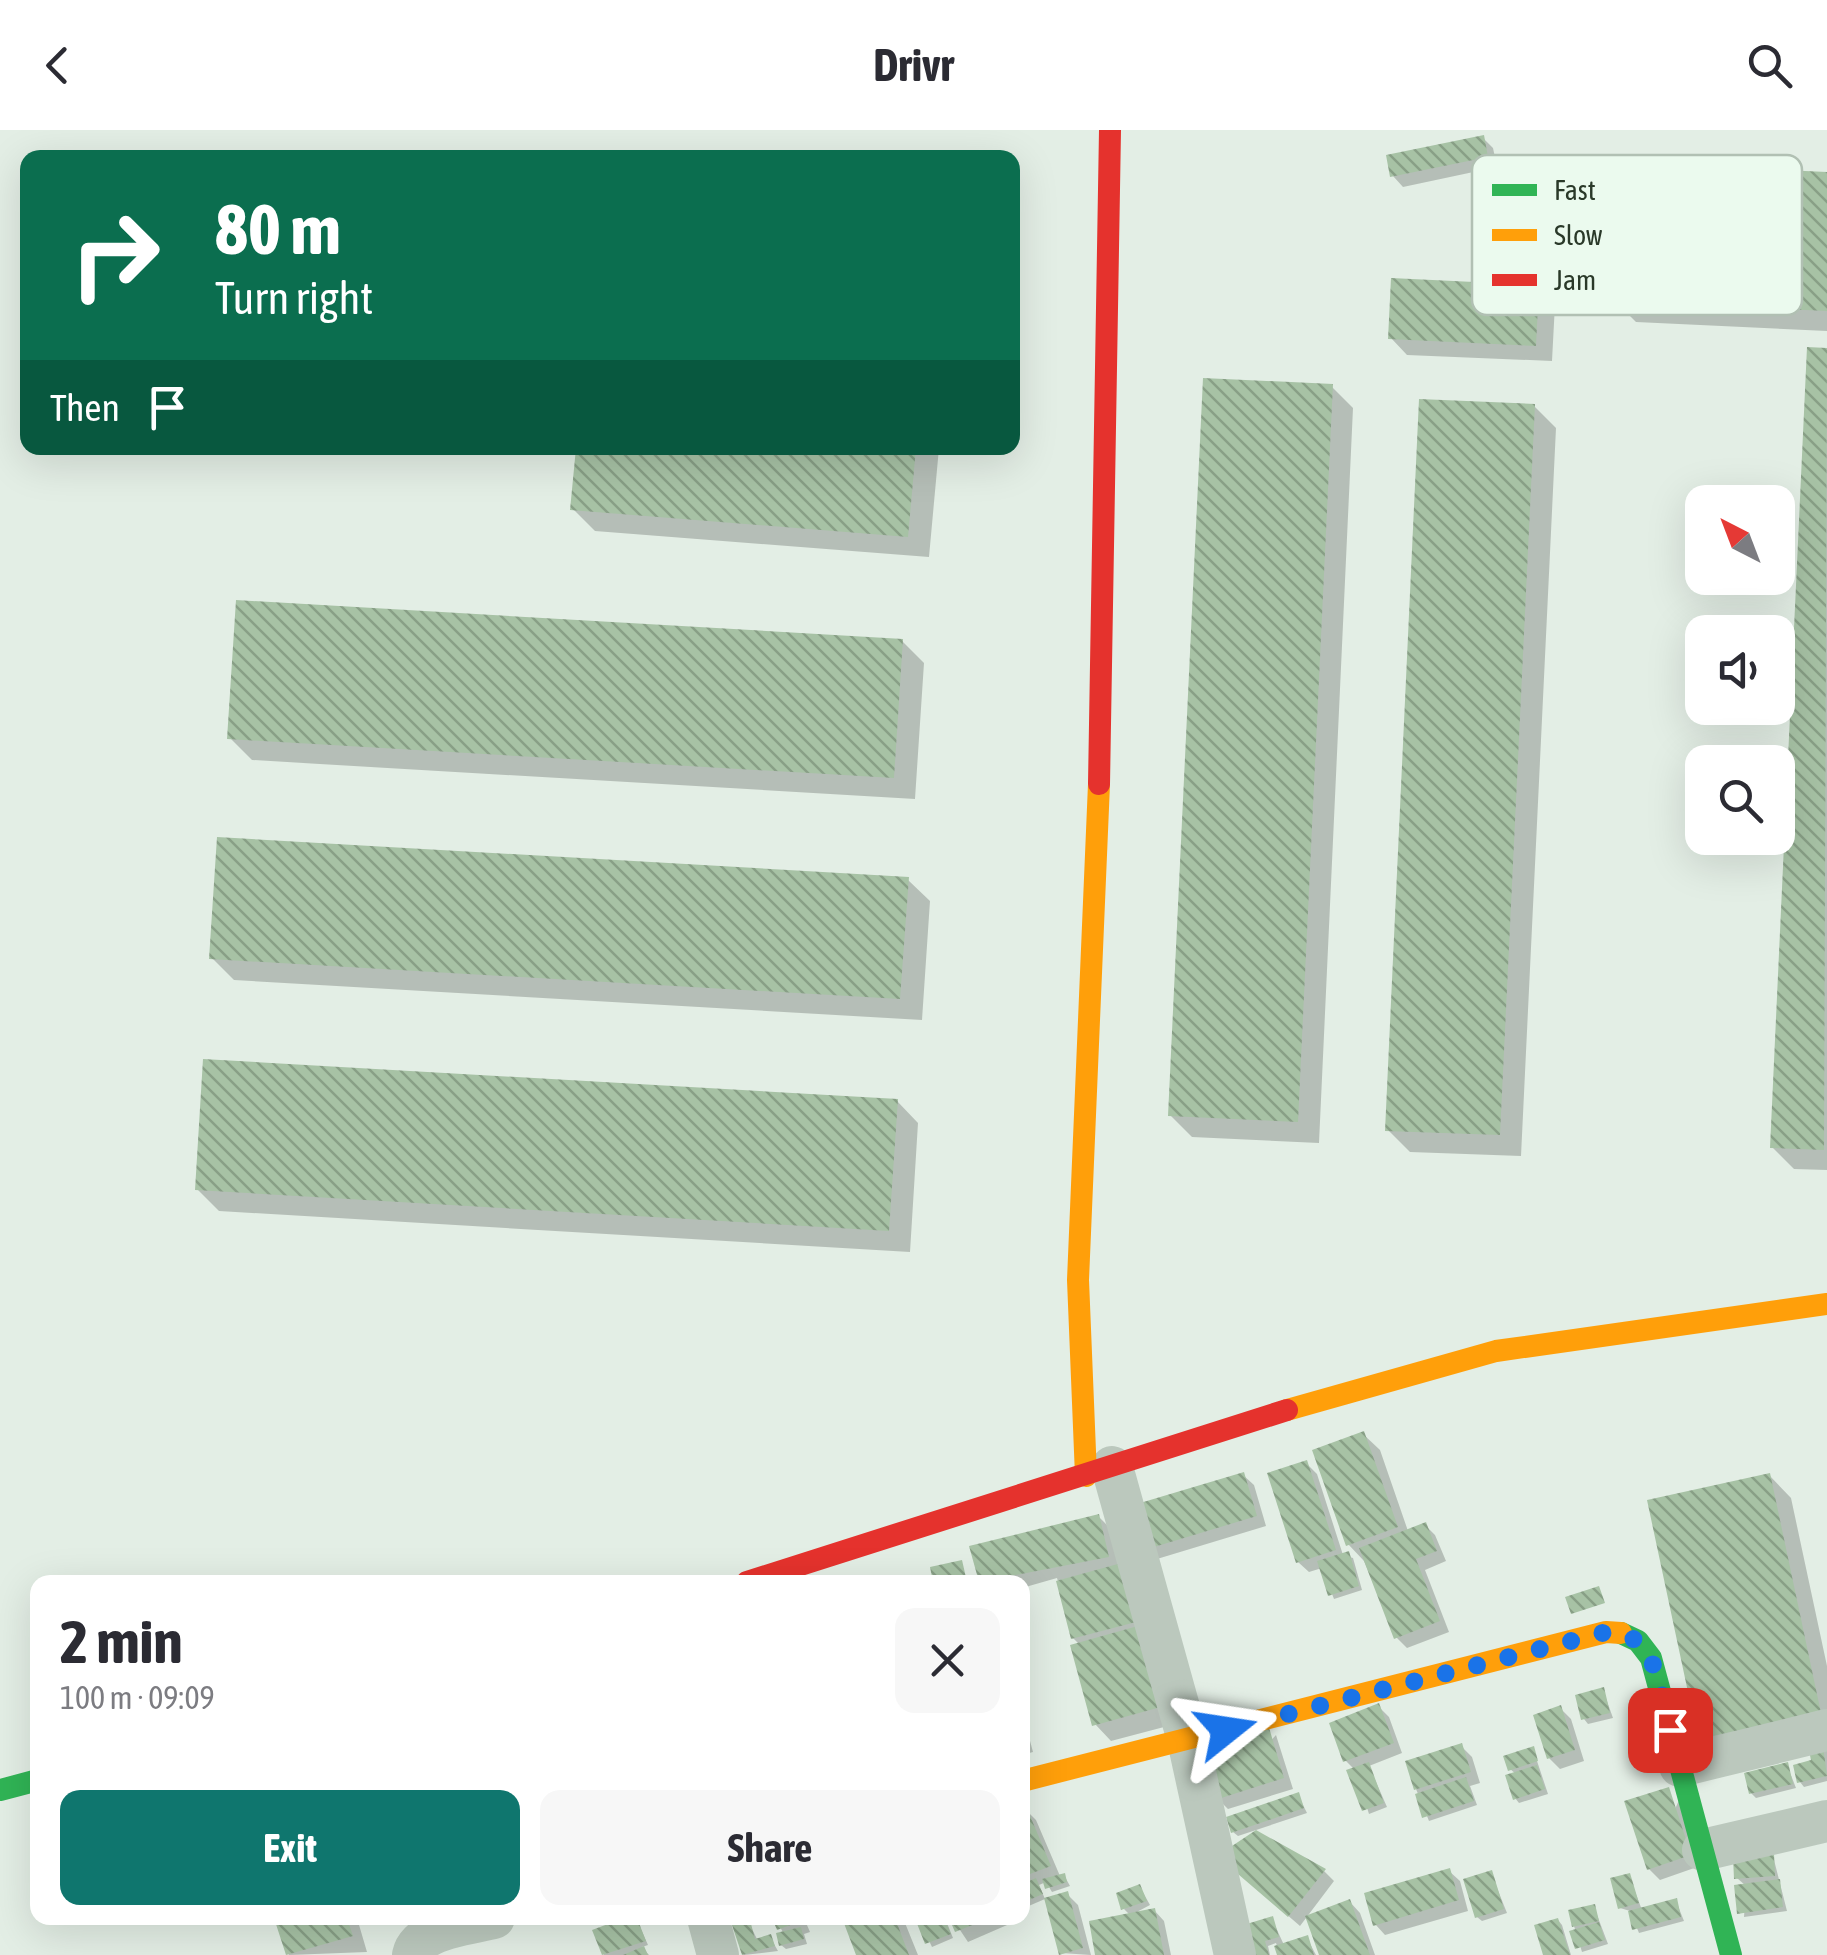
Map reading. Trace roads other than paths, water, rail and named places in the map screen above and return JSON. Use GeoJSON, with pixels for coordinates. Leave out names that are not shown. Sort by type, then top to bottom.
{"type":"FeatureCollection","features":[{"type":"Feature","properties":{"kind":"main road"},"geometry":{"type":"LineString","coordinates":[[1099,1471],[1078,1280],[1098,828],[1110,130]]}},
{"type":"Feature","properties":{"kind":"main road"},"geometry":{"type":"LineString","coordinates":[[769,1575],[1319,1400],[1496,1351],[1827,1304]]}},
{"type":"Feature","properties":{"kind":"main road"},"geometry":{"type":"LineString","coordinates":[[1030,1779],[1606,1632],[1625,1631],[1639,1639],[1651,1658],[1731,1955]]}},
{"type":"Feature","properties":{"kind":"main road"},"geometry":{"type":"LineString","coordinates":[[0,1790],[30,1782]]}},
{"type":"Feature","properties":{"kind":"street"},"geometry":{"type":"LineString","coordinates":[[1099,1471],[1188,1740],[1235,1955]]}},
{"type":"Feature","properties":{"kind":"street"},"geometry":{"type":"LineString","coordinates":[[1680,1766],[1827,1730]]}},
{"type":"Feature","properties":{"kind":"street"},"geometry":{"type":"LineString","coordinates":[[1703,1850],[1827,1821]]}},
{"type":"Feature","properties":{"kind":"street"},"geometry":{"type":"LineString","coordinates":[[413,1955],[420,1940],[467,1925]]}},
{"type":"Feature","properties":{"kind":"street"},"geometry":{"type":"LineString","coordinates":[[710,1925],[718,1955]]}}]}
